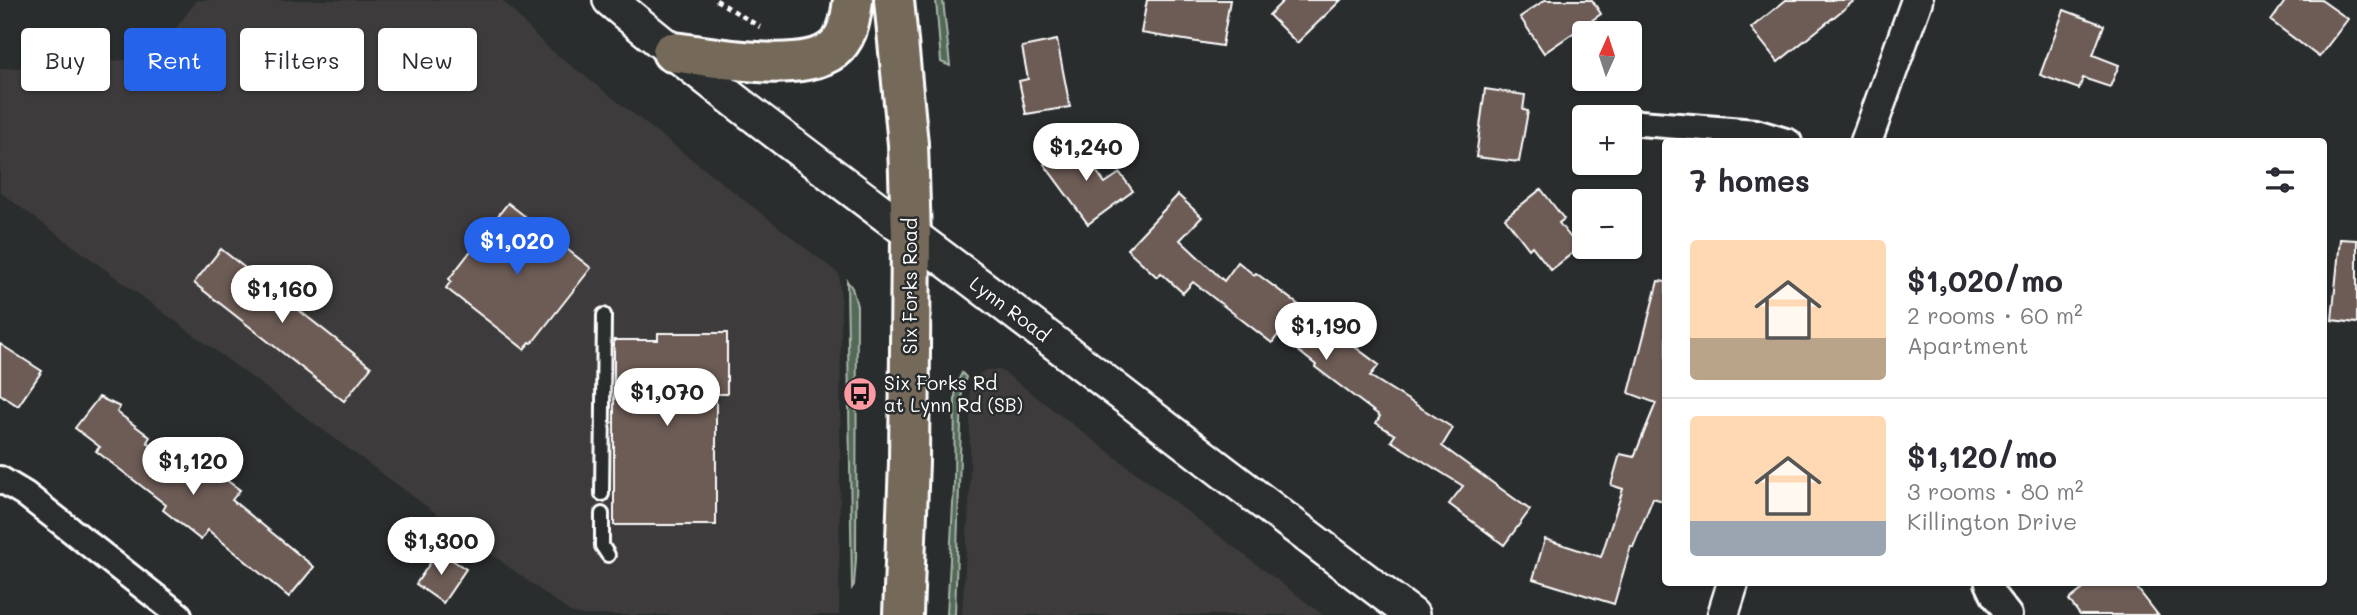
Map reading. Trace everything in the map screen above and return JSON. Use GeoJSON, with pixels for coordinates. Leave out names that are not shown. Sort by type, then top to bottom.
{"type":"FeatureCollection","features":[{"type":"Feature","properties":{"kind":"main road","name":"Lynn Road"},"geometry":{"type":"LineString","coordinates":[[610,0],[671,52],[1412,615]]}},
{"type":"Feature","properties":{"kind":"main road"},"geometry":{"type":"LineString","coordinates":[[671,52],[767,63],[805,61],[824,55],[835,48],[846,35],[853,0]]}},
{"type":"Feature","properties":{"kind":"main road","name":"Six Forks Road"},"geometry":{"type":"LineString","coordinates":[[894,0],[908,144],[911,236],[909,462],[903,615]]}},
{"type":"Feature","properties":{"kind":"street"},"geometry":{"type":"LineString","coordinates":[[1867,138],[1917,0]]}},
{"type":"Feature","properties":{"kind":"street"},"geometry":{"type":"LineString","coordinates":[[1642,123],[1756,132],[1776,138]]}},
{"type":"Feature","properties":{"kind":"street"},"geometry":{"type":"LineString","coordinates":[[0,480],[25,494],[179,615]]}},
{"type":"Feature","properties":{"kind":"street"},"geometry":{"type":"LineString","coordinates":[[1723,615],[1733,586]]}},
{"type":"Feature","properties":{"kind":"street"},"geometry":{"type":"LineString","coordinates":[[1989,586],[2009,615]]}},
{"type":"Feature","properties":{"kind":"lane"},"geometry":{"type":"LineString","coordinates":[[602,494],[604,315]]}},
{"type":"Feature","properties":{"kind":"lane"},"geometry":{"type":"LineString","coordinates":[[602,514],[603,546],[608,555]]}},
{"type":"Feature","properties":{"kind":"path"},"geometry":{"type":"LineString","coordinates":[[716,0],[762,28]]}},
{"type":"Feature","properties":{"kind":"shaded area"},"geometry":{"type":"Polygon","coordinates":[[[197,0],[502,0],[546,46],[839,274],[839,615],[582,615],[570,612],[0,192],[0,69],[21,68],[21,91],[110,91],[110,61],[124,60],[124,91],[226,91],[226,28],[176,28],[197,0]]]}},
{"type":"Feature","properties":{"kind":"shaded area"},"geometry":{"type":"Polygon","coordinates":[[[985,370],[1005,373],[1323,615],[962,615],[970,489],[970,391],[978,375],[985,370]]]}},
{"type":"Feature","properties":{"kind":"green space"},"geometry":{"type":"Polygon","coordinates":[[[936,0],[943,0],[950,66],[941,62],[936,0]]]}},
{"type":"Feature","properties":{"kind":"green space"},"geometry":{"type":"Polygon","coordinates":[[[847,281],[857,306],[856,559],[852,588],[847,281]]]}},
{"type":"Feature","properties":{"kind":"green space"},"geometry":{"type":"Polygon","coordinates":[[[962,373],[966,377],[962,392],[955,615],[947,615],[954,486],[955,396],[962,373]]]}},
{"type":"Feature","properties":{"kind":"building"},"geometry":{"type":"Polygon","coordinates":[[[1147,0],[1230,0],[1222,46],[1141,33],[1147,0]]]}},
{"type":"Feature","properties":{"kind":"building"},"geometry":{"type":"Polygon","coordinates":[[[1284,0],[1341,0],[1297,43],[1269,15],[1284,0]]]}},
{"type":"Feature","properties":{"kind":"building"},"geometry":{"type":"Polygon","coordinates":[[[1545,0],[1592,0],[1601,14],[1591,21],[1572,21],[1572,34],[1544,53],[1520,17],[1545,0]]]}},
{"type":"Feature","properties":{"kind":"building"},"geometry":{"type":"Polygon","coordinates":[[[1786,0],[1855,0],[1778,62],[1751,28],[1786,0]]]}},
{"type":"Feature","properties":{"kind":"building"},"geometry":{"type":"Polygon","coordinates":[[[2286,0],[2321,0],[2348,19],[2319,57],[2271,21],[2286,0]]]}},
{"type":"Feature","properties":{"kind":"building"},"geometry":{"type":"Polygon","coordinates":[[[2064,10],[2104,25],[2093,55],[2119,65],[2110,87],[2083,78],[2079,89],[2040,75],[2064,10]]]}},
{"type":"Feature","properties":{"kind":"building"},"geometry":{"type":"Polygon","coordinates":[[[1057,40],[1070,107],[1026,114],[1019,81],[1028,79],[1022,47],[1057,40]]]}},
{"type":"Feature","properties":{"kind":"building"},"geometry":{"type":"Polygon","coordinates":[[[1485,89],[1525,95],[1523,110],[1528,111],[1519,162],[1476,157],[1485,89]]]}},
{"type":"Feature","properties":{"kind":"building"},"geometry":{"type":"Polygon","coordinates":[[[1075,142],[1105,183],[1120,173],[1133,191],[1088,224],[1044,164],[1075,142]]]}},
{"type":"Feature","properties":{"kind":"building"},"geometry":{"type":"Polygon","coordinates":[[[1541,189],[1564,219],[1559,223],[1572,239],[1572,254],[1551,270],[1532,246],[1529,249],[1505,218],[1541,189]]]}},
{"type":"Feature","properties":{"kind":"building"},"geometry":{"type":"Polygon","coordinates":[[[1178,195],[1202,217],[1180,240],[1224,281],[1238,262],[1379,365],[1370,376],[1453,428],[1442,446],[1530,510],[1504,545],[1449,504],[1463,486],[1391,441],[1395,435],[1376,423],[1380,416],[1278,335],[1272,343],[1193,282],[1183,293],[1161,273],[1157,277],[1127,249],[1178,195]]]}},
{"type":"Feature","properties":{"kind":"building"},"geometry":{"type":"Polygon","coordinates":[[[508,203],[591,268],[532,343],[524,349],[446,288],[451,281],[449,279],[508,203]]]}},
{"type":"Feature","properties":{"kind":"building"},"geometry":{"type":"Polygon","coordinates":[[[2340,239],[2357,240],[2357,323],[2332,320],[2340,239]]]}},
{"type":"Feature","properties":{"kind":"building"},"geometry":{"type":"Polygon","coordinates":[[[221,249],[371,367],[344,401],[194,283],[221,249]]]}},
{"type":"Feature","properties":{"kind":"building"},"geometry":{"type":"Polygon","coordinates":[[[1658,281],[1662,282],[1662,501],[1653,498],[1633,547],[1631,546],[1614,604],[1533,579],[1545,539],[1601,557],[1623,489],[1611,485],[1620,454],[1634,457],[1656,403],[1629,393],[1658,281]]]}},
{"type":"Feature","properties":{"kind":"building"},"geometry":{"type":"Polygon","coordinates":[[[658,333],[727,333],[727,394],[716,394],[716,525],[614,525],[614,340],[658,340],[658,333]]]}},
{"type":"Feature","properties":{"kind":"building"},"geometry":{"type":"Polygon","coordinates":[[[0,344],[42,371],[18,406],[0,394],[0,344]]]}},
{"type":"Feature","properties":{"kind":"building"},"geometry":{"type":"Polygon","coordinates":[[[99,397],[120,407],[117,412],[150,437],[147,442],[198,482],[210,468],[240,490],[232,500],[314,567],[289,597],[208,530],[201,540],[163,510],[166,505],[96,451],[100,447],[75,428],[99,397]]]}},
{"type":"Feature","properties":{"kind":"building"},"geometry":{"type":"Polygon","coordinates":[[[438,551],[466,569],[443,603],[416,584],[438,551]]]}},
{"type":"Feature","properties":{"kind":"building"},"geometry":{"type":"Polygon","coordinates":[[[2087,586],[2135,586],[2158,615],[2080,615],[2069,600],[2087,586]]]}},
{"type":"Feature","properties":{"kind":"place","name":"Six Forks Rd at Lynn Rd (SB)"},"geometry":{"type":"Point","coordinates":[860,394]}}]}
